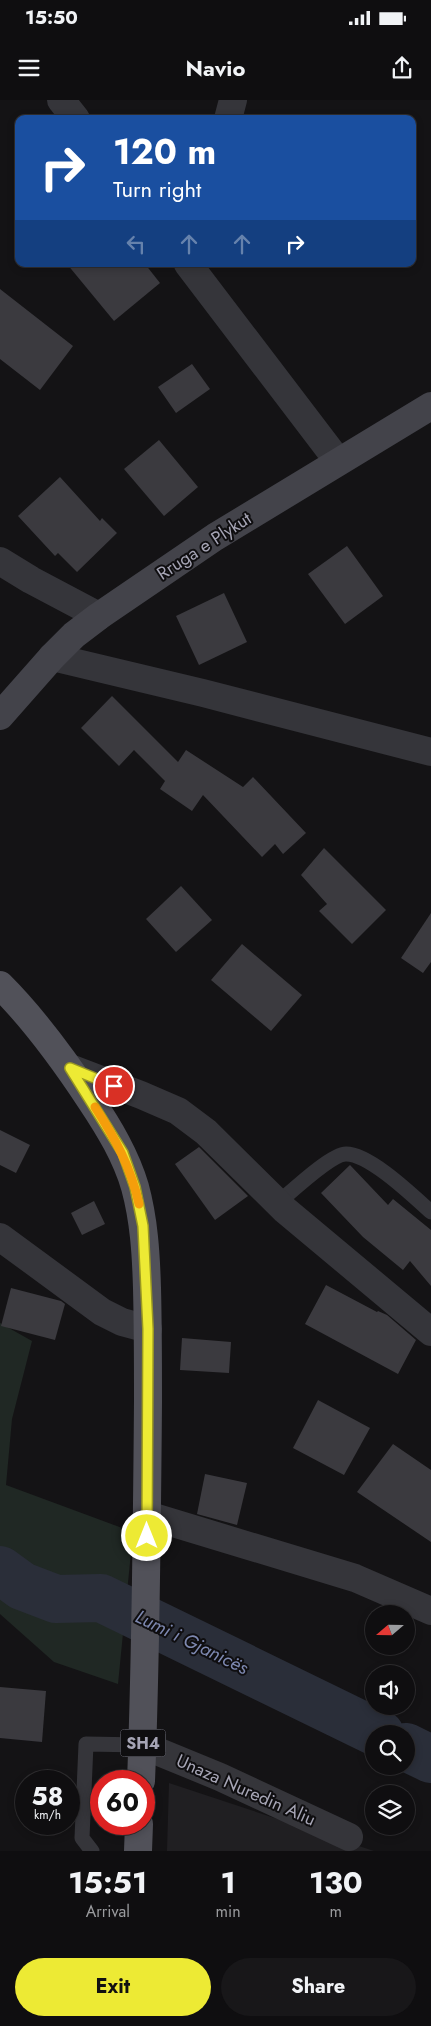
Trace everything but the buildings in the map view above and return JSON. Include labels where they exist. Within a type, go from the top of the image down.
[{"type":"main road","name":"SH4","points":[[0,985],[42,1032],[70,1068],[123,1153],[135,1187],[143,1226],[148,1329],[147,1525],[141,1770]]},
{"type":"main road","points":[[138,1851],[139,1835]]},
{"type":"street","points":[[229,115],[233,100]]},
{"type":"street","points":[[190,267],[338,461]]},
{"type":"street","name":"Rruga e Plykut","points":[[0,716],[52,657],[74,635],[98,616],[215,537],[431,406]]},
{"type":"street","points":[[0,561],[98,616]]},
{"type":"street","points":[[52,657],[431,752]]},
{"type":"street","points":[[70,1068],[141,1094],[178,1112],[206,1132],[278,1203],[431,1332]]},
{"type":"street","points":[[0,1238],[102,1312],[122,1322],[148,1329]]},
{"type":"street","points":[[147,1525],[355,1578],[431,1611]]},
{"type":"street","name":"Unaza Nuredin Aliu","points":[[142,1745],[220,1777],[349,1837]]},
{"type":"lane","points":[[278,1203],[330,1160],[345,1154],[358,1157],[386,1173],[431,1212]]},
{"type":"lane","points":[[92,1851],[82,1838],[86,1744],[142,1745]]},
{"type":"shaded area","points":[[0,1323],[32,1341],[12,1419],[6,1485],[133,1532],[118,1684],[54,1662],[0,1614]]},
{"type":"shaded area","points":[[169,1783],[374,1851],[167,1851]]},
{"type":"waterway","name":"Lumi i Gjanicës","points":[[0,1570],[22,1586],[56,1599],[101,1598],[365,1727]]},
{"type":"waterway","name":"Lumi i Gjanicës","points":[[415,1751],[431,1759]]},
{"type":"slow traffic","points":[[95,1107],[123,1153],[139,1204]]},
{"type":"route","points":[[114,1086],[70,1068],[123,1153],[135,1187],[143,1226],[148,1329],[147,1536]]}]
